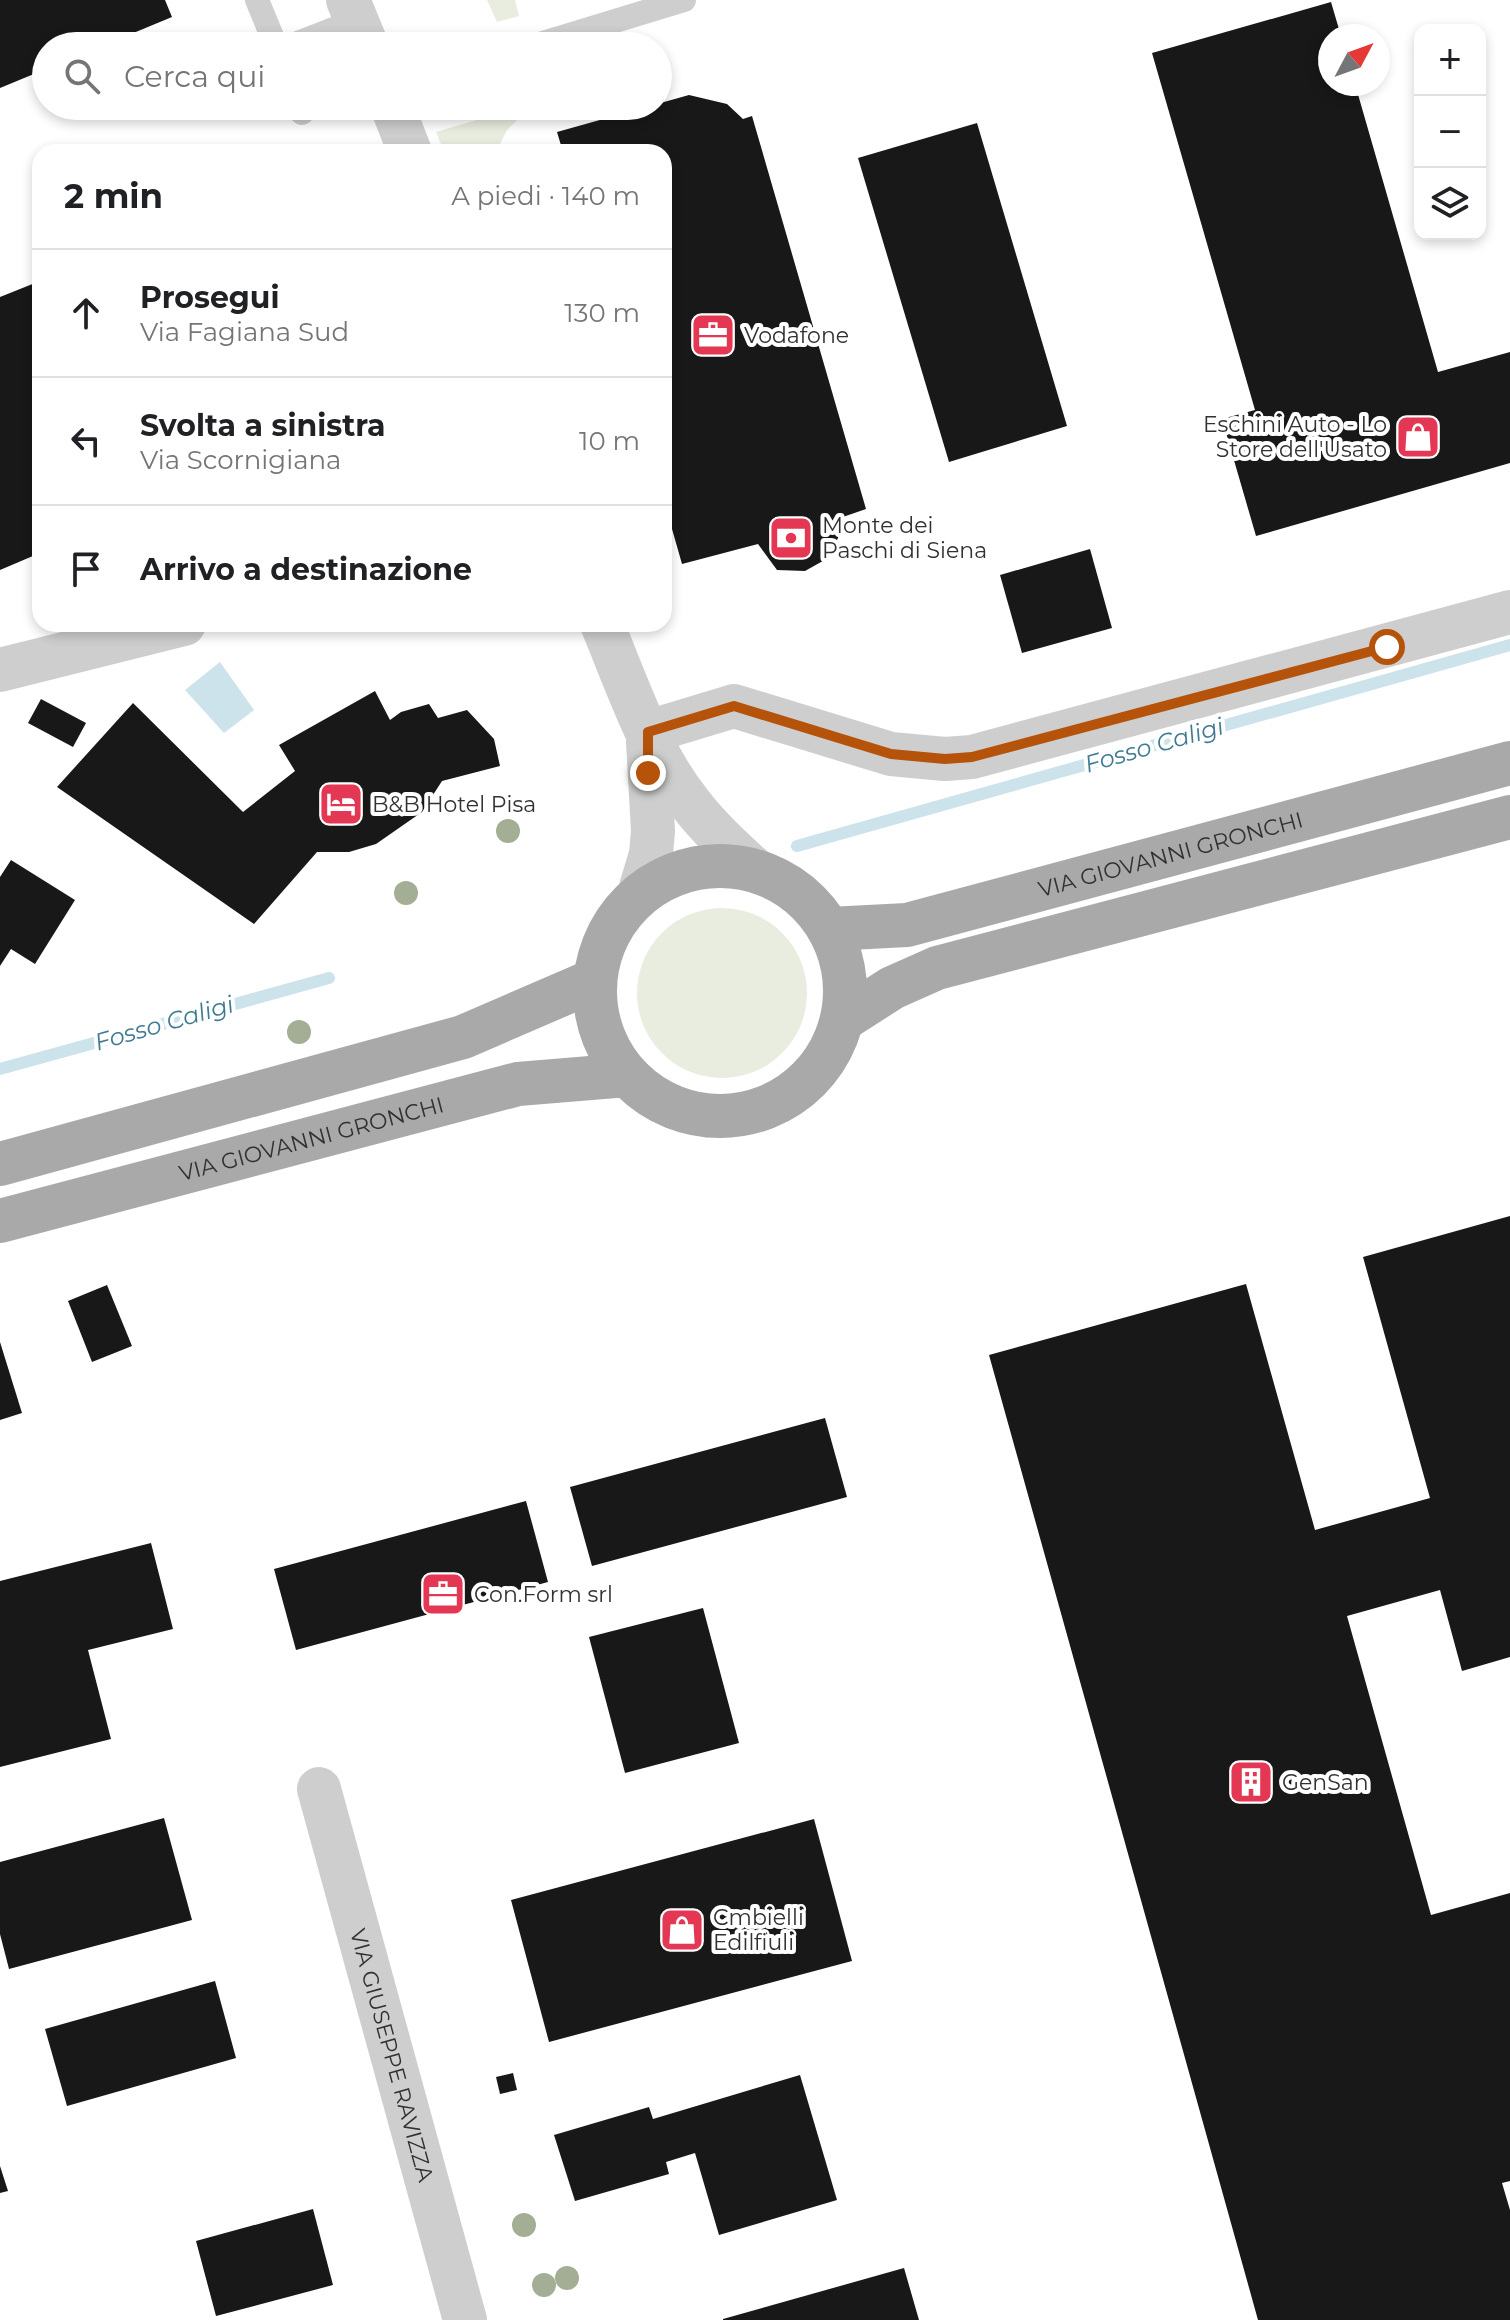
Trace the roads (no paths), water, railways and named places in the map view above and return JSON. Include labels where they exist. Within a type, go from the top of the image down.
[{"type":"main road","name":"VIA GIOVANNI GRONCHI","points":[[830,929],[907,925],[1510,763]]},
{"type":"main road","points":[[842,1020],[892,988],[937,968],[1510,817]]},
{"type":"main road","points":[[729,865],[755,870],[777,878],[798,893],[830,929],[843,971],[846,993],[842,1020],[827,1057],[806,1083],[775,1104],[743,1115],[704,1115],[668,1106],[627,1075],[603,1036],[595,1001],[595,980],[609,932],[639,894],[679,872],[729,865]]},
{"type":"main road","points":[[0,1164],[463,1037],[595,980]]},
{"type":"main road","name":"VIA GIOVANNI GRONCHI","points":[[0,1221],[518,1084],[627,1075]]},
{"type":"street","points":[[397,120],[407,144]]},
{"type":"street","points":[[648,732],[734,706],[891,754],[945,759],[972,757],[1510,612]]},
{"type":"street","points":[[0,670],[152,632]]},
{"type":"street","points":[[605,632],[648,732],[688,801],[720,839],[755,870]]},
{"type":"street","points":[[639,894],[651,854],[653,831],[648,732]]},
{"type":"street","name":"VIA GIUSEPPE RAVIZZA","points":[[319,1789],[465,2320]]},
{"type":"lane","points":[[257,0],[270,32]]},
{"type":"lane","points":[[579,32],[684,0]]},
{"type":"lane","points":[[329,32],[357,22]]},
{"type":"water","points":[[220,662],[254,710],[224,733],[185,690]]},
{"type":"waterway","name":"Fosso Caligi","points":[[797,846],[1510,645]]},
{"type":"waterway","name":"Fosso Caligi","points":[[0,1069],[329,978]]},
{"type":"place","name":"Vodafone","points":[[713,335]]},
{"type":"place","name":"Eschini Auto - Lo Store dell'Usato","points":[[1418,437]]},
{"type":"place","name":"Monte dei Paschi di Siena","points":[[791,538]]},
{"type":"place","name":"B&B Hotel Pisa","points":[[341,804]]},
{"type":"place","name":"Con.Form srl","points":[[443,1594]]},
{"type":"place","name":"GenSan","points":[[1251,1782]]},
{"type":"place","name":"Cmbielli Edilfiuli","points":[[682,1930]]}]
